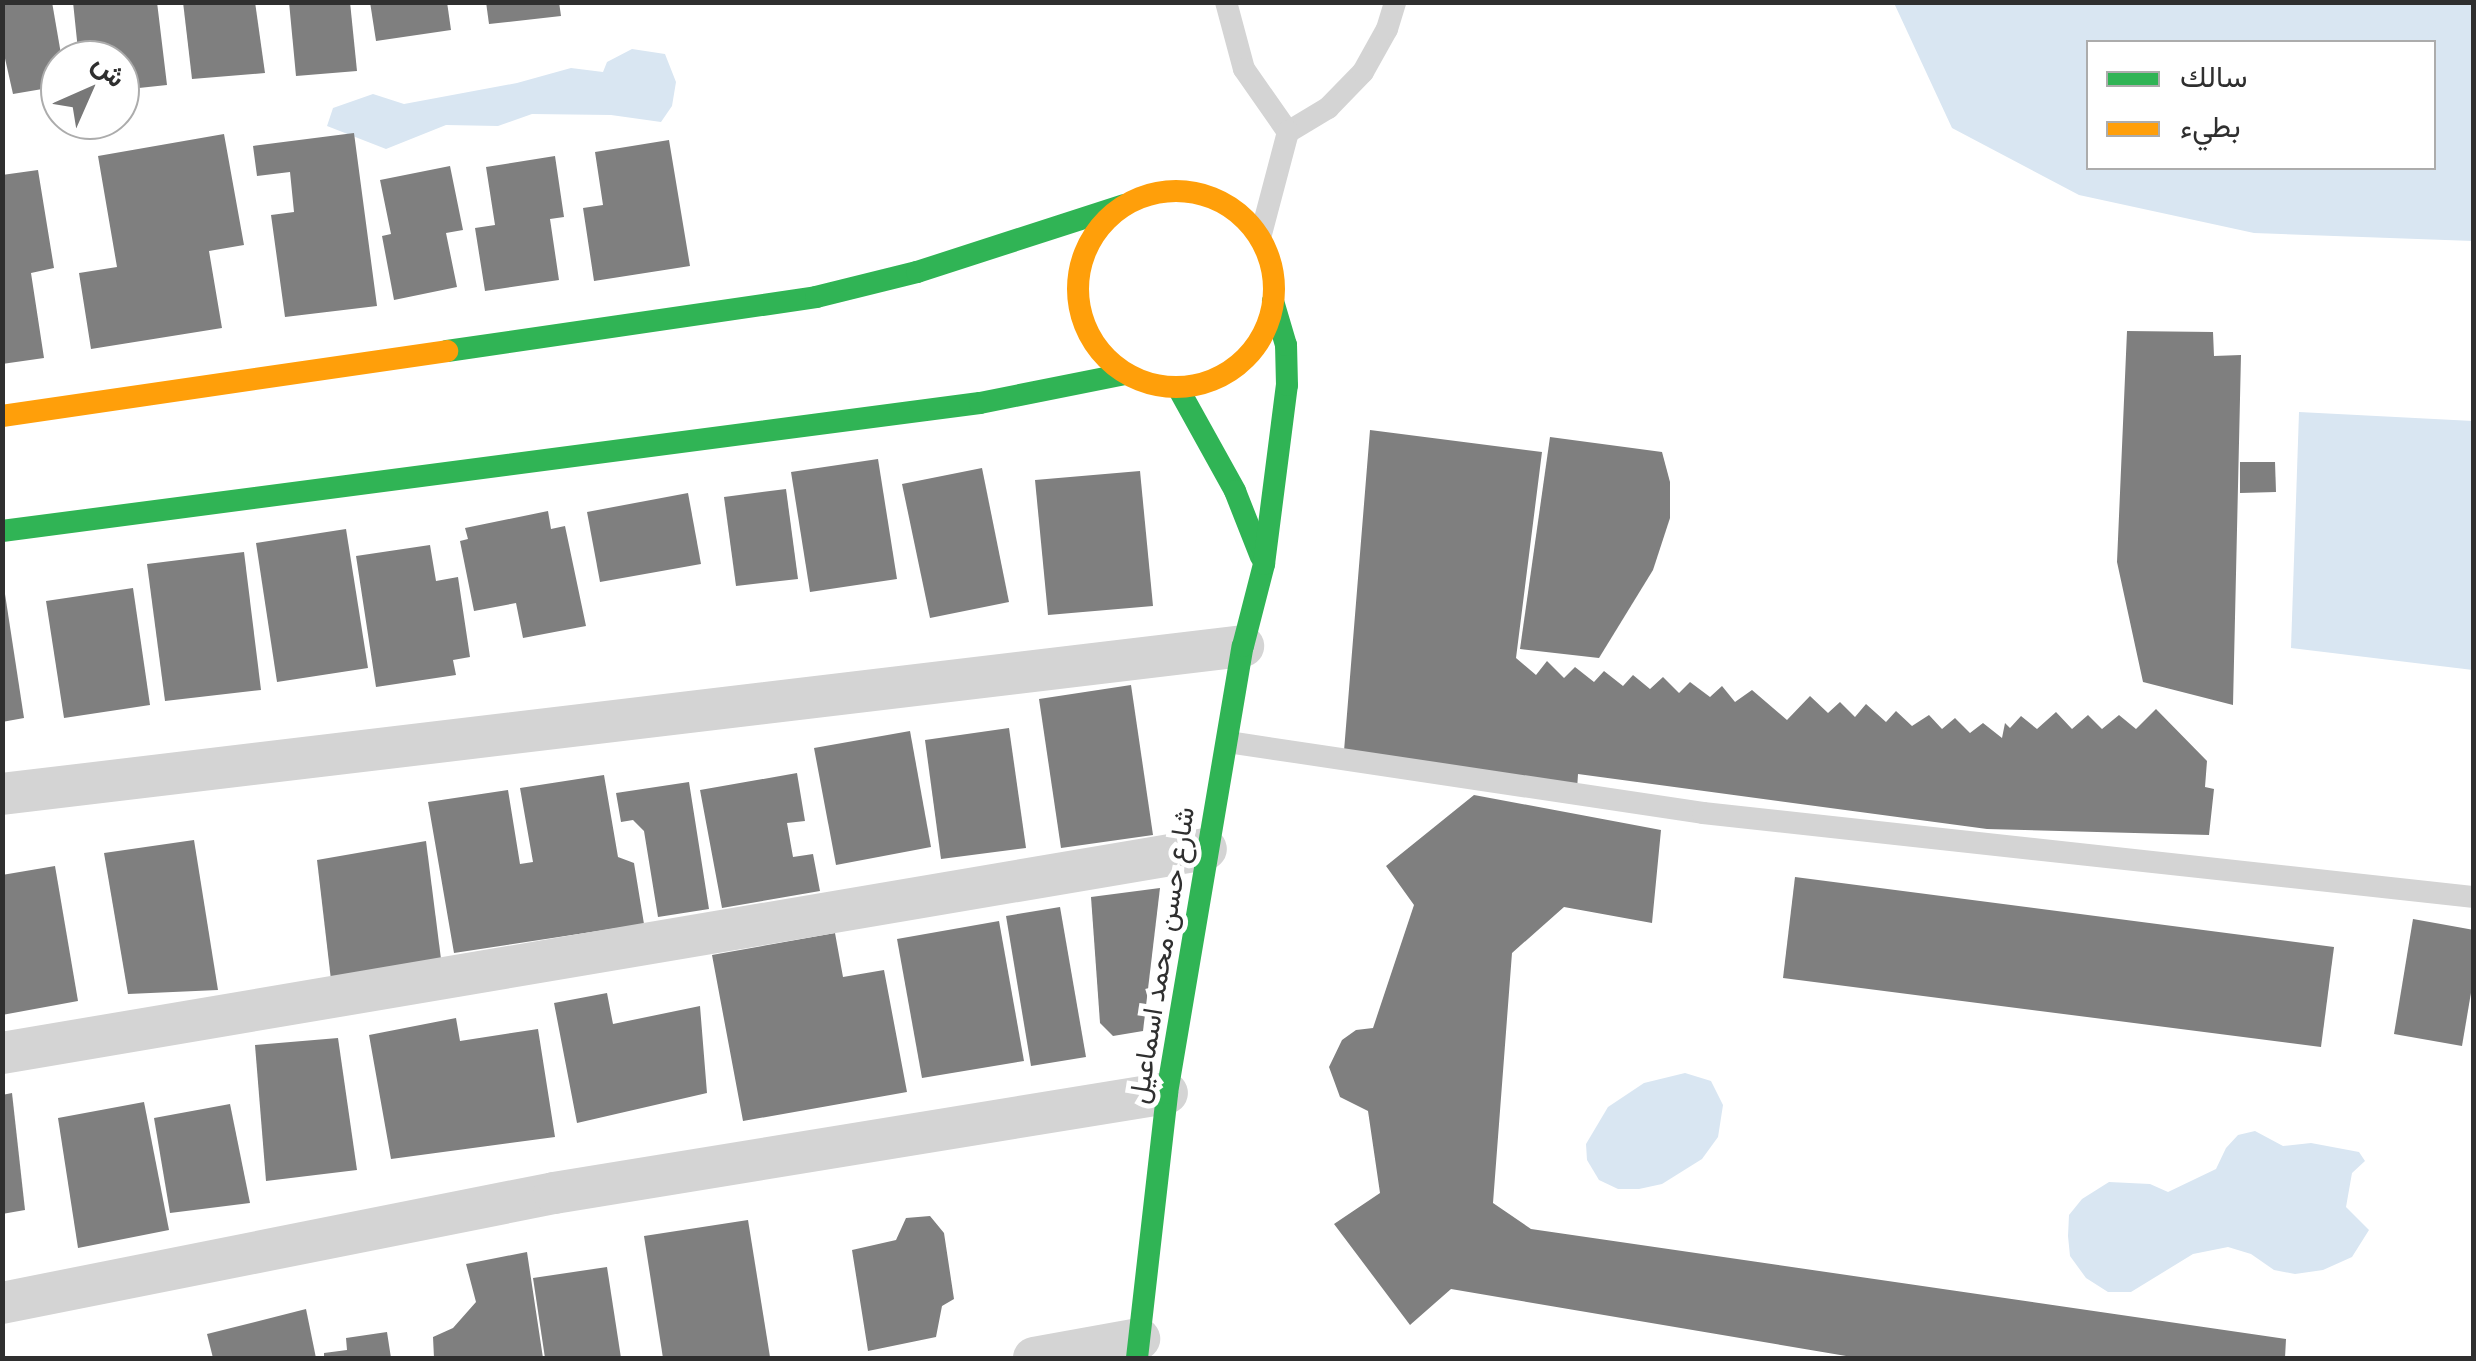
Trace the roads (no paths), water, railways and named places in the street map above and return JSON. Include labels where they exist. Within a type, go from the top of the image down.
[{"type":"street","points":[[2,416],[816,297],[917,272],[1152,193],[1183,191],[1213,198],[1240,214],[1260,238],[1274,280],[1274,301],[1266,328],[1252,352],[1218,377],[1178,388],[1125,374],[1103,355],[1087,331],[1078,304],[1078,275],[1086,248],[1102,224],[1124,205]]},
{"type":"street","name":"شارع حسن محمد اسماعيل","points":[[1138,1349],[1167,1093],[1206,849],[1243,646],[1264,564],[1286,385],[1286,345],[1274,301]]},
{"type":"street","points":[[2,531],[1014,398],[1125,374]]},
{"type":"street","points":[[1178,388],[1235,491],[1264,564]]},
{"type":"street","points":[[2,794],[1243,646]]},
{"type":"street","points":[[2,1054],[1206,849]]},
{"type":"street","points":[[2,1304],[554,1193],[1167,1093]]},
{"type":"street","points":[[1034,1358],[1138,1349]]},
{"type":"lane","points":[[1226,2],[1244,68],[1288,132]]},
{"type":"lane","points":[[1260,238],[1288,132],[1328,108],[1362,72],[1387,29],[1395,2]]},
{"type":"lane","points":[[1228,742],[1703,813],[2474,897]]}]
